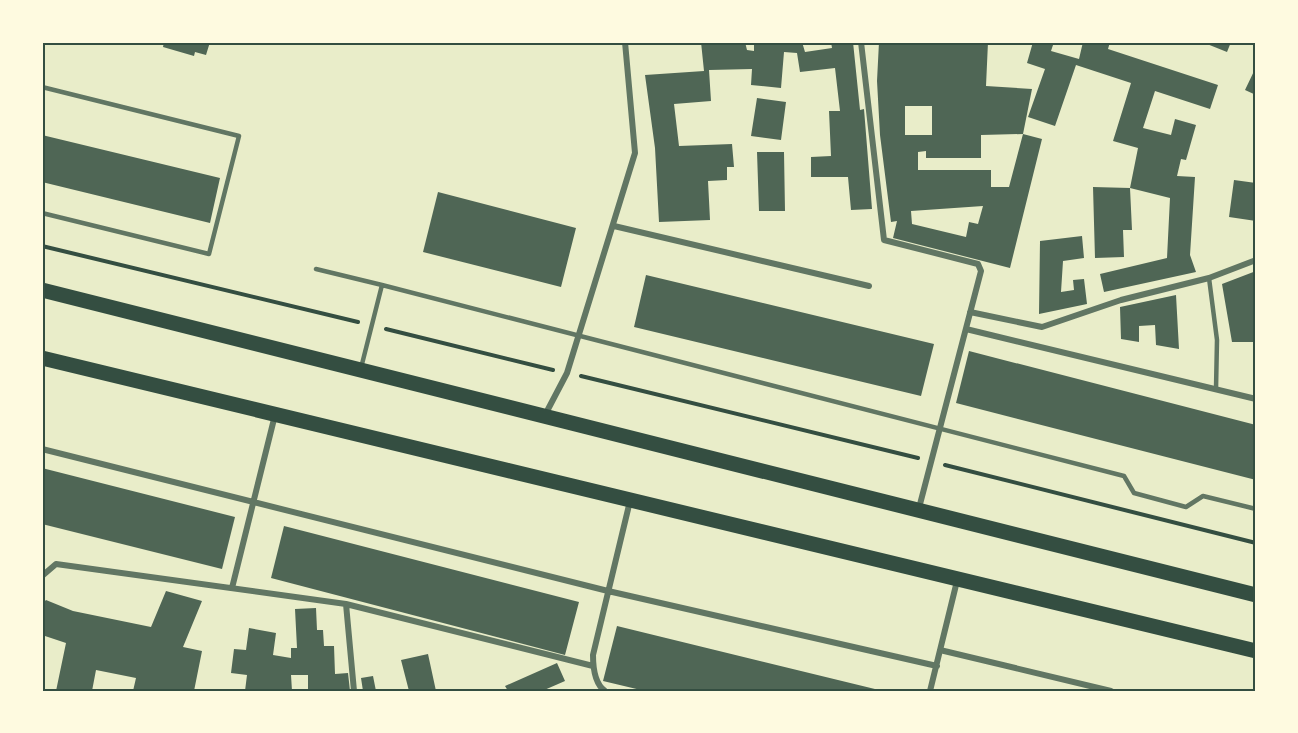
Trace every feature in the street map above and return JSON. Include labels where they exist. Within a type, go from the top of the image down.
[{"type":"main road","points":[[42,291],[1256,595]]},
{"type":"main road","points":[[42,358],[1256,651]]},
{"type":"street","points":[[544,417],[567,373],[635,153],[625,42]]},
{"type":"street","points":[[861,42],[884,240],[978,264],[981,271],[919,511]]},
{"type":"street","points":[[614,226],[869,286]]},
{"type":"street","points":[[970,312],[1042,327],[1121,300],[1209,278],[1256,260]]},
{"type":"street","points":[[966,329],[1256,399]]},
{"type":"street","points":[[232,588],[275,414]]},
{"type":"street","points":[[42,449],[608,591],[937,666]]},
{"type":"street","points":[[605,691],[599,687],[593,666],[630,500]]},
{"type":"street","points":[[42,576],[57,564],[346,604],[593,666]]},
{"type":"street","points":[[930,691],[957,579]]},
{"type":"street","points":[[346,604],[354,691]]},
{"type":"street","points":[[940,650],[1111,691]]},
{"type":"lane","points":[[42,87],[239,136],[209,254],[42,213]]},
{"type":"lane","points":[[316,269],[940,427],[1124,476],[1134,493],[1186,507],[1203,496],[1256,509]]},
{"type":"lane","points":[[1209,278],[1217,340],[1216,389]]},
{"type":"lane","points":[[361,371],[382,285]]},
{"type":"path","points":[[42,246],[1256,543]]},
{"type":"building","points":[[164,42],[210,42],[206,55],[195,52],[194,56],[163,47]]},
{"type":"building","points":[[701,42],[745,42],[747,50],[754,51],[754,42],[802,42],[805,52],[832,48],[831,42],[853,42],[860,110],[864,109],[872,209],[851,210],[848,177],[811,177],[811,157],[831,156],[829,111],[840,111],[835,68],[800,72],[797,53],[784,52],[781,88],[751,85],[752,69],[709,70],[711,101],[674,104],[679,146],[732,144],[734,167],[727,167],[727,180],[708,181],[710,220],[659,222],[655,148],[645,75],[704,71]]},
{"type":"building","points":[[879,42],[988,42],[986,86],[1032,89],[1023,134],[1042,139],[1010,268],[893,238],[897,221],[891,222],[880,135],[877,81]],"holes":[[[905,106],[932,106],[932,135],[905,135]],[[1023,134],[1009,187],[991,187],[991,170],[918,170],[918,152],[926,151],[926,158],[981,158],[981,135]],[[983,206],[978,224],[969,222],[966,237],[912,224],[911,211]]]},
{"type":"building","points":[[1033,42],[1054,42],[1051,51],[1079,59],[1083,42],[1110,42],[1108,49],[1218,85],[1210,109],[1155,91],[1143,128],[1171,135],[1175,119],[1196,125],[1186,160],[1181,159],[1177,176],[1195,177],[1190,255],[1196,272],[1104,292],[1100,274],[1167,258],[1170,198],[1130,188],[1138,148],[1113,141],[1131,83],[1076,65],[1055,126],[1028,117],[1045,69],[1027,63]]},
{"type":"building","points":[[1202,42],[1231,42],[1227,52]]},
{"type":"building","points":[[1256,67],[1256,95],[1245,90]]},
{"type":"building","points":[[757,98],[786,102],[781,140],[751,136]]},
{"type":"building","points":[[42,135],[220,178],[210,223],[42,182]]},
{"type":"building","points":[[757,152],[784,152],[785,211],[759,211]]},
{"type":"building","points":[[1234,180],[1256,183],[1256,221],[1229,217]]},
{"type":"building","points":[[1093,187],[1130,188],[1132,230],[1123,230],[1124,257],[1095,258]]},
{"type":"building","points":[[438,192],[576,228],[561,287],[423,252]]},
{"type":"building","points":[[1082,236],[1084,258],[1063,261],[1061,292],[1074,290],[1073,280],[1084,279],[1087,304],[1039,314],[1040,241]]},
{"type":"building","points":[[1256,271],[1256,342],[1232,342],[1222,284]]},
{"type":"building","points":[[646,275],[934,344],[921,396],[634,327]]},
{"type":"building","points":[[1176,295],[1179,349],[1156,345],[1155,325],[1139,326],[1139,342],[1121,339],[1120,307]]},
{"type":"building","points":[[969,351],[1256,425],[1256,480],[956,403]]},
{"type":"building","points":[[42,468],[235,517],[222,569],[42,524]]},
{"type":"building","points":[[284,526],[579,602],[565,655],[271,578]]},
{"type":"building","points":[[166,591],[202,601],[183,647],[202,651],[194,691],[133,691],[136,678],[96,670],[92,691],[56,691],[66,643],[42,635],[42,604],[46,600],[73,611],[151,627]]},
{"type":"building","points":[[316,608],[317,630],[323,630],[324,646],[334,646],[335,674],[348,673],[350,691],[308,691],[308,675],[291,675],[292,691],[245,691],[247,675],[231,673],[234,649],[246,650],[249,628],[276,633],[273,655],[291,658],[291,648],[297,648],[295,609]]},
{"type":"building","points":[[617,626],[879,691],[645,691],[603,681]]},
{"type":"building","points":[[428,654],[436,691],[409,691],[401,660]]},
{"type":"building","points":[[557,663],[565,681],[542,691],[508,691],[505,686]]},
{"type":"building","points":[[373,676],[376,691],[363,691],[361,678]]}]
